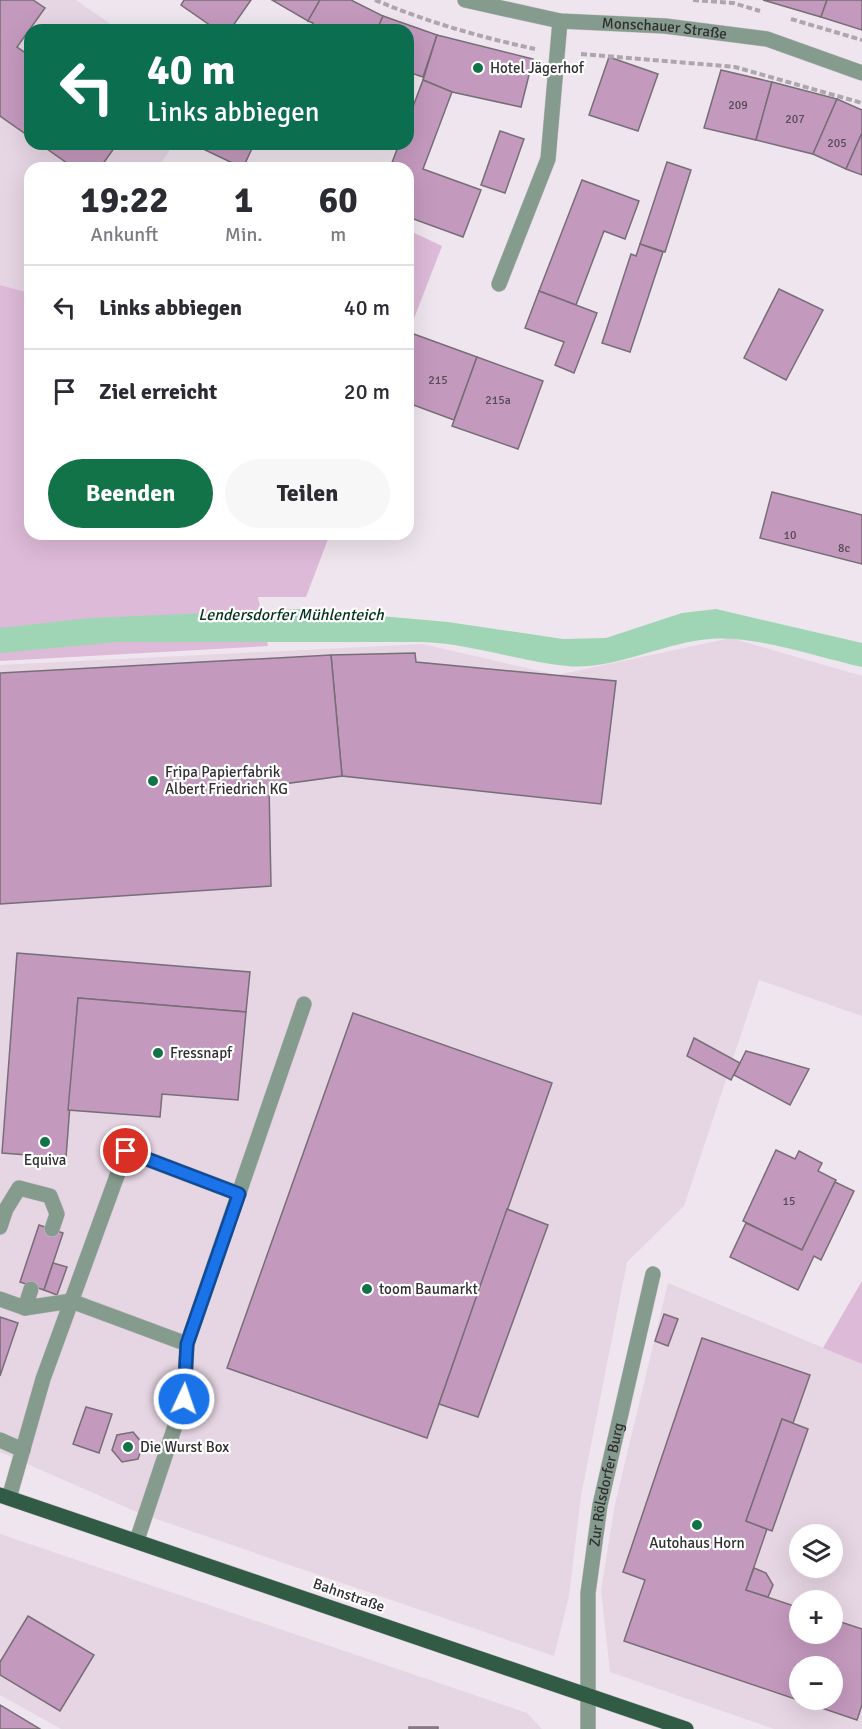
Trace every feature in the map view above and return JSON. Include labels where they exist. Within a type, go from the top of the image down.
[{"type":"main road","name":"Bahnstraße","points":[[5,1497],[137,1540],[686,1729]]},
{"type":"street","name":"Monschauer Straße","points":[[465,0],[560,21],[675,27],[767,39],[862,73]]},
{"type":"street","points":[[499,284],[548,159],[560,21]]},
{"type":"street","points":[[137,1540],[184,1399],[187,1344],[304,1004]]},
{"type":"street","points":[[5,1497],[23,1450],[71,1301],[126,1151],[239,1194]]},
{"type":"street","points":[[0,1227],[6,1209],[19,1188],[50,1196],[57,1214],[52,1228]]},
{"type":"street","name":"Zur Rölsdorfer Burg","points":[[588,1729],[588,1593],[600,1505],[653,1274]]},
{"type":"street","points":[[25,1308],[32,1289]]},
{"type":"street","points":[[0,1299],[25,1308],[71,1301],[187,1344]]},
{"type":"street","points":[[0,1440],[23,1450]]},
{"type":"path","points":[[375,0],[415,17],[468,33],[557,52],[735,67],[862,103]]},
{"type":"shaded area","points":[[0,0],[76,0],[110,24],[24,24],[24,150],[170,150],[161,162],[24,162],[24,291],[0,285]]},
{"type":"shaded area","points":[[414,233],[442,246],[414,318]]},
{"type":"shaded area","points":[[0,285],[24,291],[24,540],[328,540],[306,597],[258,597],[268,646],[0,661]]},
{"type":"shaded area","points":[[731,638],[862,676],[862,1016],[759,980],[684,1206],[627,1262],[581,1496],[569,1596],[554,1656],[139,1513],[0,1452],[0,665],[423,644],[557,675]]},
{"type":"shaded area","points":[[862,1281],[862,1364],[823,1348]]},
{"type":"shaded area","points":[[668,1283],[862,1364],[862,1729],[774,1729],[610,1672],[601,1590],[615,1504]]},
{"type":"shaded area","points":[[0,1534],[527,1713],[542,1729],[61,1729],[0,1695]]},
{"type":"water","name":"Lendersdorfer Mühlenteich","points":[[301,609],[448,622],[563,639],[606,638],[682,613],[716,609],[862,643],[862,667],[766,643],[728,639],[693,641],[620,660],[584,666],[549,664],[459,646],[423,642],[118,642],[0,653],[0,628],[89,618]]},
{"type":"building","points":[[0,0],[33,0],[45,8],[34,24],[24,24],[24,37],[17,47],[24,52],[24,133],[0,116]]},
{"type":"building","points":[[184,0],[251,0],[234,24],[208,24],[181,5]]},
{"type":"building","points":[[272,0],[320,0],[308,21]]},
{"type":"building","points":[[320,0],[351,0],[383,16],[380,24],[313,24],[308,21]]},
{"type":"building","points":[[763,0],[827,0],[821,17]]},
{"type":"building","points":[[827,0],[862,0],[862,30],[821,17]]},
{"type":"building","points":[[383,16],[406,24],[380,24]]},
{"type":"building","points":[[414,27],[437,35],[423,77],[414,74]]},
{"type":"building","name":"Hotel Jägerhof","points":[[437,35],[533,59],[521,107],[452,92],[423,80]]},
{"type":"building","points":[[609,57],[658,74],[638,131],[589,115]]},
{"type":"building","points":[[721,70],[772,82],[756,140],[704,128]]},
{"type":"building","points":[[423,80],[452,92],[423,169],[481,190],[463,237],[414,219],[414,162],[392,162],[397,150],[414,150],[414,104]]},
{"type":"building","points":[[772,82],[837,99],[813,154],[756,140]]},
{"type":"building","points":[[837,99],[862,110],[862,133],[846,169],[813,154]]},
{"type":"building","points":[[500,131],[524,139],[505,193],[481,185]]},
{"type":"building","points":[[862,133],[862,175],[846,169]]},
{"type":"building","points":[[48,150],[113,150],[104,162],[66,162]]},
{"type":"building","points":[[205,150],[251,150],[246,162],[230,162]]},
{"type":"building","points":[[667,162],[691,170],[665,252],[640,244]]},
{"type":"building","points":[[582,180],[639,201],[625,239],[604,231],[576,305],[539,291]]},
{"type":"building","points":[[640,244],[663,252],[630,352],[602,343],[631,254],[636,256]]},
{"type":"building","points":[[779,289],[823,310],[786,380],[744,358]]},
{"type":"building","points":[[539,291],[597,313],[574,373],[555,365],[564,342],[525,328]]},
{"type":"building","points":[[414,334],[477,357],[454,420],[414,405]]},
{"type":"building","points":[[477,357],[543,381],[518,449],[452,426]]},
{"type":"building","points":[[772,492],[862,515],[862,564],[760,538]]},
{"type":"building","points":[[415,653],[416,662],[616,681],[601,804],[342,776],[331,655]]},
{"type":"building","name":"Fripa Papierfabrik Albert Friedrich KG","points":[[331,655],[342,776],[269,786],[271,886],[0,904],[0,673]]},
{"type":"building","points":[[17,953],[250,972],[246,1012],[78,998],[66,1158],[2,1153]]},
{"type":"building","name":"Fressnapf","points":[[78,998],[246,1012],[238,1100],[162,1094],[160,1117],[68,1110]]},
{"type":"building","name":"toom Baumarkt","points":[[353,1013],[552,1083],[427,1438],[227,1368]]},
{"type":"building","points":[[694,1038],[740,1063],[731,1080],[687,1056]]},
{"type":"building","points":[[746,1051],[809,1069],[790,1105],[734,1075]]},
{"type":"building","points":[[776,1150],[795,1159],[799,1151],[822,1163],[818,1171],[836,1180],[802,1250],[743,1221]]},
{"type":"building","points":[[835,1182],[854,1191],[821,1260],[814,1256],[798,1290],[730,1257],[746,1223],[802,1250]]},
{"type":"building","points":[[507,1209],[548,1225],[478,1417],[439,1404]]},
{"type":"building","points":[[39,1225],[63,1233],[44,1290],[20,1282]]},
{"type":"building","points":[[53,1263],[67,1267],[57,1295],[44,1290]]},
{"type":"building","points":[[664,1314],[678,1319],[668,1346],[655,1341]]},
{"type":"building","points":[[0,1317],[18,1323],[0,1376]]},
{"type":"building","name":"Autohaus Horn","points":[[702,1338],[810,1375],[793,1423],[782,1419],[746,1521],[767,1529],[746,1590],[789,1604],[789,1644],[843,1644],[843,1623],[862,1629],[862,1705],[857,1720],[828,1710],[843,1710],[843,1656],[789,1656],[789,1697],[624,1641],[645,1580],[623,1572]]},
{"type":"building","points":[[86,1407],[112,1414],[99,1453],[73,1444]]},
{"type":"building","points":[[782,1419],[808,1429],[772,1531],[746,1521]]},
{"type":"building","name":"Die Wurst Box","points":[[133,1432],[143,1444],[138,1459],[122,1462],[112,1450],[117,1435]]},
{"type":"building","points":[[754,1568],[766,1573],[773,1585],[768,1597],[746,1590]]},
{"type":"building","points":[[28,1616],[94,1655],[60,1711],[0,1675],[0,1662]]},
{"type":"building","points":[[0,1705],[40,1729],[0,1729]]},
{"type":"building","points":[[409,1727],[438,1727],[438,1729],[409,1729]]},
{"type":"place","name":"Hotel Jägerhof","points":[[478,68]]},
{"type":"place","name":"Fripa Papierfabrik Albert Friedrich KG","points":[[153,781]]},
{"type":"place","name":"Fressnapf","points":[[158,1053]]},
{"type":"place","name":"Equiva","points":[[45,1142]]},
{"type":"place","name":"toom Baumarkt","points":[[367,1289]]},
{"type":"place","name":"Die Wurst Box","points":[[128,1447]]},
{"type":"place","name":"Autohaus Horn","points":[[697,1525]]},
{"type":"route","points":[[126,1151],[239,1194],[187,1344],[184,1399]]}]
